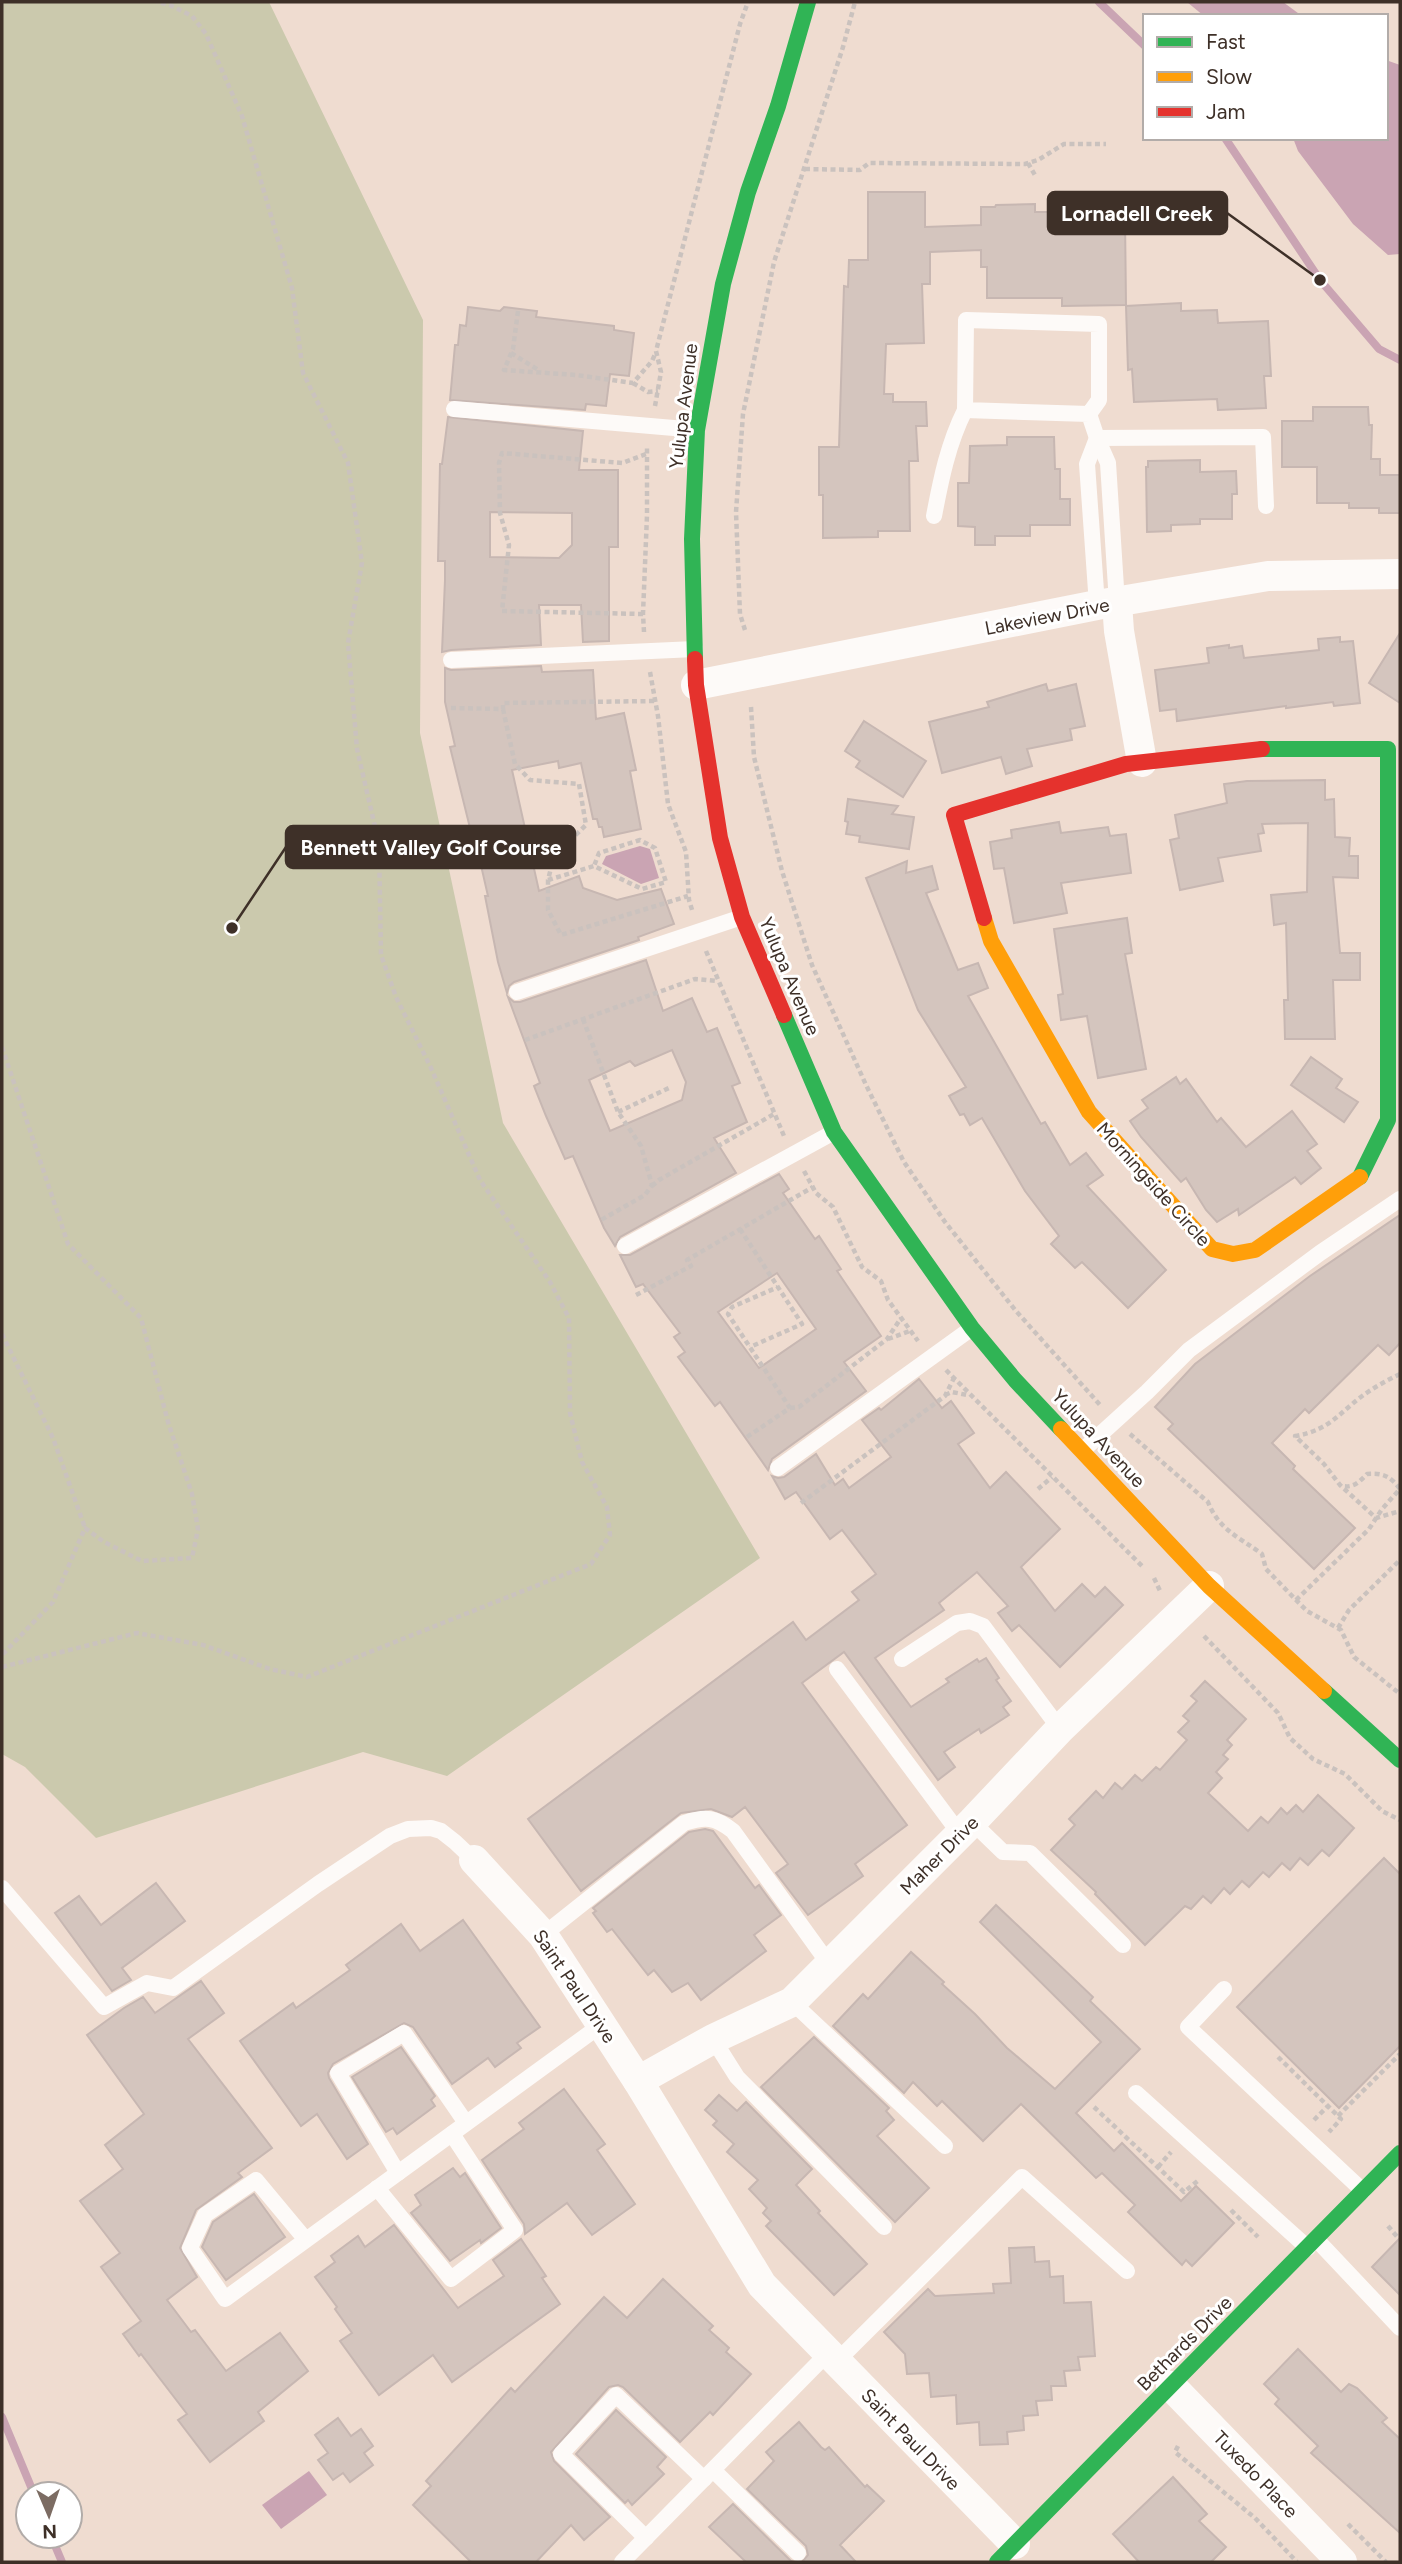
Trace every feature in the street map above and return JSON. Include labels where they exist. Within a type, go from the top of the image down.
[{"type":"street","name":"Yulupa Avenue","points":[[807,2],[778,106],[748,192],[723,284],[697,430],[692,539],[696,685],[720,838],[742,917],[834,1132],[972,1328],[1015,1380],[1209,1586],[1399,1756]]},
{"type":"street","name":"Lakeview Drive","points":[[696,685],[1107,604],[1268,576],[1400,574]]},
{"type":"street","points":[[1107,604],[1134,763]]},
{"type":"street","name":"Morningside Circle","points":[[1262,749],[1388,749],[1388,1120],[1360,1177],[1255,1250],[1233,1254],[1212,1249],[1089,1112],[991,941],[954,815],[1134,763],[1262,749]]},
{"type":"street","name":"Maher Drive","points":[[638,2081],[713,2039],[792,2002],[966,1828],[1060,1729],[1209,1586]]},
{"type":"street","name":"Saint Paul Drive","points":[[474,1860],[543,1935],[638,2081],[762,2285],[832,2357],[1006,2553]]},
{"type":"street","name":"Bethards Drive","points":[[1006,2553],[1400,2153]]},
{"type":"street","name":"Tuxedo Place","points":[[1171,2386],[1342,2562]]},
{"type":"lane","points":[[934,516],[946,456],[965,410],[966,320],[1099,324],[1099,400],[1089,414]]},
{"type":"lane","points":[[454,409],[697,430]]},
{"type":"lane","points":[[965,410],[1089,414]]},
{"type":"lane","points":[[1089,414],[1097,438],[1087,464],[1107,604]]},
{"type":"lane","points":[[1097,438],[1263,437],[1266,506]]},
{"type":"lane","points":[[451,660],[695,649]]},
{"type":"lane","points":[[517,992],[742,917]]},
{"type":"lane","points":[[625,1246],[834,1132]]},
{"type":"lane","points":[[1082,1451],[1189,1350],[1320,1253],[1400,1199]]},
{"type":"lane","points":[[778,1468],[972,1328]]},
{"type":"lane","points":[[902,1660],[957,1623],[970,1621],[983,1626],[1060,1729]]},
{"type":"lane","points":[[837,1669],[966,1828],[1003,1852],[1030,1853],[1122,1945]]},
{"type":"lane","points":[[543,1935],[684,1823],[719,1820],[733,1831],[829,1964]]},
{"type":"lane","name":"Saint Paul Drive","points":[[2,1888],[104,2007],[148,1983],[173,1988],[390,1836],[408,1829],[431,1828],[441,1831],[474,1860]]},
{"type":"lane","points":[[1224,1989],[1188,2027],[1363,2191]]},
{"type":"lane","points":[[792,2002],[945,2146]]},
{"type":"lane","points":[[306,2240],[256,2180],[205,2215],[190,2248],[225,2299],[452,2134],[601,2025]]},
{"type":"lane","points":[[398,2173],[338,2073],[404,2034],[466,2123]]},
{"type":"lane","points":[[713,2039],[737,2077],[884,2227]]},
{"type":"lane","points":[[1136,2093],[1312,2243],[1400,2328]]},
{"type":"lane","points":[[377,2188],[452,2279],[515,2230],[452,2134]]},
{"type":"lane","points":[[629,2560],[646,2538],[708,2474],[1022,2177],[1127,2271]]},
{"type":"lane","points":[[646,2538],[561,2454],[616,2395],[798,2553]]},
{"type":"path","points":[[2,1667],[137,1633],[203,1645],[270,1669],[307,1677],[592,1564],[610,1535],[607,1507],[582,1462],[570,1413],[569,1318],[550,1282],[480,1180],[431,1068],[396,998],[381,955],[379,844],[357,749],[348,643],[362,562],[348,463],[303,373],[292,288],[242,116],[206,34],[192,16],[157,2]]},
{"type":"path","points":[[633,383],[652,361],[656,351],[698,181],[748,2]]},
{"type":"path","points":[[745,631],[740,614],[736,512],[743,414],[774,262],[855,2]]},
{"type":"path","points":[[804,169],[860,170],[869,163],[1028,163],[1064,144],[1106,144]]},
{"type":"path","points":[[1028,163],[1035,177]]},
{"type":"path","points":[[518,311],[511,353],[505,370],[633,383],[648,393],[658,391]]},
{"type":"path","points":[[656,351],[660,372],[646,454],[647,515],[643,614],[646,652],[668,804],[686,852],[688,896],[717,981],[794,1154],[816,1193],[833,1207],[862,1267],[881,1281],[888,1300],[932,1356],[1156,1580],[1161,1593]]},
{"type":"path","points":[[511,353],[543,373]]},
{"type":"path","points":[[643,614],[502,611],[509,545],[500,513],[499,463],[502,453],[622,463],[646,454]]},
{"type":"path","points":[[655,701],[503,703],[503,709],[515,764],[530,780],[579,784],[586,825],[554,856],[548,880],[548,910],[561,935],[688,896]]},
{"type":"path","points":[[751,707],[754,757],[782,872],[812,965],[904,1162],[945,1222],[1016,1311],[1088,1394],[1208,1502],[1213,1515],[1231,1535],[1262,1554],[1266,1569],[1307,1611],[1342,1630],[1353,1657],[1399,1691]]},
{"type":"path","points":[[451,708],[503,709]]},
{"type":"path","points":[[548,880],[594,866],[642,890],[666,882],[655,848],[640,840],[600,853],[594,866]]},
{"type":"path","points":[[525,1040],[695,979],[717,981]]},
{"type":"path","points":[[583,1020],[618,1112],[641,1146],[651,1186]]},
{"type":"path","points":[[2,1047],[68,1244],[141,1318],[168,1422],[192,1494],[198,1529],[192,1558],[142,1561],[104,1542],[85,1528],[53,1438],[2,1334]]},
{"type":"path","points":[[618,1112],[671,1087]]},
{"type":"path","points":[[601,1220],[645,1195],[659,1180],[774,1114]]},
{"type":"path","points":[[636,1295],[691,1266],[687,1260],[813,1187]]},
{"type":"path","points":[[740,1229],[802,1324],[750,1347]]},
{"type":"path","points":[[778,1287],[732,1307],[728,1314],[790,1408]]},
{"type":"path","points":[[747,1437],[790,1408],[799,1407],[887,1339],[901,1318]]},
{"type":"path","points":[[887,1339],[911,1331]]},
{"type":"path","points":[[1376,1518],[1340,1485],[1324,1464],[1295,1436],[1315,1433],[1369,1391],[1400,1374]]},
{"type":"path","points":[[944,1395],[954,1378]]},
{"type":"path","points":[[801,1503],[944,1395],[952,1392],[970,1395]]},
{"type":"path","points":[[1296,1600],[1369,1529],[1400,1489],[1391,1477],[1380,1473],[1367,1474],[1359,1483],[1350,1487],[1340,1485]]},
{"type":"path","points":[[1038,1489],[1052,1477]]},
{"type":"path","points":[[1376,1518],[1400,1511]]},
{"type":"path","points":[[2,1655],[53,1602],[85,1528]]},
{"type":"path","points":[[1338,1628],[1349,1610],[1400,1560]]},
{"type":"path","points":[[1204,1636],[1278,1713],[1290,1738],[1313,1759],[1345,1774],[1382,1811],[1400,1820]]},
{"type":"path","points":[[1338,2116],[1400,2053]]},
{"type":"path","points":[[1278,2057],[1341,2119],[1325,2136]]},
{"type":"path","points":[[1094,2107],[1184,2192],[1200,2179]]},
{"type":"path","points":[[1158,2167],[1165,2160]]},
{"type":"path","points":[[1229,2208],[1258,2237]]},
{"type":"path","points":[[1388,2226],[1399,2239]]},
{"type":"path","points":[[1178,2446],[1175,2452],[1255,2518],[1297,2562]]},
{"type":"shaded area","points":[[2,2],[269,2],[423,320],[420,733],[503,1123],[760,1558],[447,1776],[363,1752],[96,1838],[25,1767],[2,1754]]},
{"type":"shaded area","points":[[1187,2],[1283,2],[1299,14],[1202,14]]},
{"type":"shaded area","points":[[1388,61],[1400,65],[1400,254],[1388,255],[1353,224],[1298,151],[1294,140],[1388,140]]},
{"type":"shaded area","points":[[640,846],[650,849],[659,878],[641,884],[602,864],[606,856]]},
{"type":"shaded area","points":[[309,2471],[327,2495],[281,2529],[262,2505]]},
{"type":"building","points":[[868,192],[925,192],[925,227],[981,225],[981,207],[996,205],[1035,204],[1035,212],[1080,212],[1080,218],[1125,218],[1126,305],[1062,306],[1062,298],[987,298],[987,267],[981,267],[981,250],[930,252],[930,284],[922,284],[924,343],[886,344],[884,394],[893,394],[893,402],[926,402],[927,426],[916,426],[918,461],[909,461],[910,531],[878,531],[878,537],[823,538],[823,495],[819,495],[819,447],[839,447],[844,286],[848,287],[849,260],[868,260]]},
{"type":"building","points":[[1181,303],[1181,311],[1217,310],[1218,323],[1268,321],[1271,376],[1264,376],[1266,408],[1218,410],[1217,399],[1134,402],[1132,369],[1128,370],[1126,306]]},
{"type":"building","points":[[468,307],[500,311],[504,307],[537,311],[536,317],[614,326],[614,330],[634,333],[629,376],[610,374],[606,406],[586,404],[585,410],[450,400],[455,345],[458,345],[460,325],[466,326]]},
{"type":"building","points":[[1313,407],[1368,407],[1369,425],[1372,425],[1371,459],[1380,459],[1380,475],[1400,475],[1400,513],[1379,513],[1379,508],[1349,508],[1349,503],[1317,503],[1317,467],[1282,467],[1282,421],[1313,421]]},
{"type":"building","points":[[448,417],[583,431],[579,470],[618,470],[618,547],[609,547],[609,641],[583,642],[581,605],[539,605],[541,645],[442,652],[445,561],[438,561],[442,464]],"holes":[[[490,512],[572,513],[572,545],[559,558],[490,557]]]},
{"type":"building","points":[[1007,437],[1054,437],[1055,469],[1060,469],[1060,499],[1070,499],[1070,525],[1030,525],[1030,536],[995,536],[995,545],[975,545],[975,527],[958,526],[958,483],[969,483],[970,446],[1007,445]]},
{"type":"building","points":[[1200,460],[1200,472],[1236,471],[1237,494],[1232,494],[1232,519],[1200,519],[1200,524],[1171,525],[1171,531],[1147,532],[1148,461]]},
{"type":"building","points":[[1400,633],[1400,703],[1369,683]]},
{"type":"building","points":[[1340,637],[1340,642],[1353,641],[1360,703],[1286,706],[1177,721],[1176,709],[1160,711],[1155,670],[1209,663],[1207,648],[1242,646],[1244,658],[1319,650],[1318,639]]},
{"type":"building","points":[[541,666],[542,672],[593,670],[596,719],[624,713],[636,770],[630,771],[641,829],[604,837],[602,827],[599,827],[597,819],[593,819],[581,763],[559,768],[558,761],[512,770],[539,891],[579,876],[583,888],[617,900],[661,889],[674,924],[638,937],[639,940],[514,982],[507,993],[498,962],[485,896],[488,896],[475,839],[473,840],[450,747],[455,746],[445,702],[445,668],[451,670]]},
{"type":"building","points":[[1046,684],[1048,691],[1076,684],[1085,726],[1070,729],[1072,740],[1027,749],[1032,766],[1006,774],[1001,757],[942,773],[929,722],[989,707],[987,702]]},
{"type":"building","points":[[864,721],[926,761],[903,797],[856,767],[860,761],[845,751]]},
{"type":"building","points":[[1325,780],[1325,800],[1334,799],[1335,837],[1350,838],[1349,856],[1358,856],[1358,878],[1333,877],[1340,953],[1360,953],[1360,980],[1333,980],[1335,1039],[1285,1039],[1284,1000],[1288,1000],[1286,923],[1274,925],[1271,895],[1307,892],[1308,823],[1262,824],[1264,833],[1258,834],[1261,851],[1218,858],[1223,881],[1180,890],[1170,840],[1179,838],[1175,815],[1227,803],[1224,784]]},
{"type":"building","points":[[848,799],[898,806],[892,814],[914,817],[909,849],[859,842],[860,836],[846,834]]},
{"type":"building","points":[[1059,822],[1061,833],[1108,827],[1110,836],[1126,834],[1131,873],[1061,883],[1067,913],[1014,923],[1004,868],[994,869],[990,842],[1012,838],[1011,830]]},
{"type":"building","points":[[907,861],[906,873],[932,866],[938,889],[926,893],[958,970],[978,963],[988,988],[968,996],[1041,1124],[1045,1122],[1070,1165],[1086,1153],[1103,1175],[1087,1186],[1166,1270],[1128,1308],[1082,1262],[1075,1268],[1051,1244],[1059,1236],[1025,1191],[982,1118],[970,1125],[964,1114],[960,1115],[949,1096],[966,1087],[918,1010],[866,878]]},
{"type":"building","points":[[1127,918],[1132,953],[1125,954],[1146,1069],[1098,1078],[1087,1016],[1061,1020],[1058,995],[1063,994],[1054,929]]},
{"type":"building","points":[[646,960],[663,1011],[692,998],[707,1032],[717,1028],[740,1083],[732,1086],[747,1122],[714,1138],[736,1173],[620,1237],[615,1246],[604,1228],[573,1156],[565,1159],[534,1086],[540,1083],[508,997],[514,1002]],"holes":[[[672,1050],[686,1082],[682,1100],[610,1131],[589,1080],[630,1061],[635,1066]]]},
{"type":"building","points":[[1311,1057],[1342,1079],[1336,1088],[1358,1102],[1344,1122],[1291,1085]]},
{"type":"building","points":[[1176,1077],[1180,1084],[1186,1079],[1217,1122],[1221,1118],[1246,1147],[1292,1111],[1317,1144],[1307,1151],[1321,1168],[1301,1184],[1295,1177],[1239,1215],[1238,1209],[1217,1222],[1186,1178],[1181,1182],[1130,1121],[1148,1108],[1142,1100]]},
{"type":"building","points":[[779,1174],[789,1189],[783,1193],[815,1239],[819,1236],[841,1269],[837,1271],[881,1336],[844,1362],[866,1391],[772,1459],[768,1470],[720,1402],[715,1406],[678,1357],[685,1352],[674,1337],[680,1333],[643,1284],[636,1287],[620,1255],[630,1255]],"holes":[[[777,1273],[816,1329],[759,1368],[718,1312]]]},
{"type":"building","points":[[1400,1215],[1400,1343],[1389,1355],[1378,1345],[1309,1413],[1305,1409],[1272,1443],[1295,1466],[1293,1469],[1355,1528],[1314,1569],[1168,1429],[1173,1424],[1155,1407],[1195,1364],[1310,1276]]},
{"type":"building","points":[[919,1379],[942,1408],[951,1401],[974,1433],[958,1444],[990,1488],[1006,1472],[1060,1529],[1021,1567],[1055,1611],[1082,1584],[1095,1597],[1105,1587],[1123,1605],[1060,1667],[1019,1625],[1012,1631],[998,1613],[1008,1606],[977,1572],[939,1603],[944,1610],[875,1658],[911,1707],[949,1682],[946,1679],[977,1659],[979,1662],[986,1658],[999,1678],[996,1680],[1011,1701],[1003,1707],[1009,1715],[981,1733],[979,1729],[944,1752],[955,1767],[938,1780],[844,1652],[802,1683],[907,1825],[855,1864],[863,1876],[808,1915],[776,1873],[788,1864],[745,1807],[732,1817],[711,1809],[681,1813],[581,1891],[528,1819],[793,1622],[806,1640],[859,1600],[852,1592],[876,1574],[842,1530],[830,1539],[796,1492],[785,1499],[772,1476],[784,1477],[816,1454],[835,1485],[843,1479],[849,1488],[891,1457],[862,1420],[879,1408],[881,1410]]},
{"type":"building","points":[[1205,1681],[1246,1719],[1227,1740],[1232,1745],[1223,1755],[1228,1759],[1216,1772],[1222,1778],[1208,1793],[1248,1831],[1261,1817],[1268,1823],[1281,1808],[1287,1814],[1296,1805],[1303,1812],[1318,1795],[1354,1828],[1329,1856],[1322,1850],[1308,1865],[1300,1858],[1290,1870],[1282,1863],[1269,1877],[1263,1872],[1249,1887],[1242,1881],[1230,1894],[1224,1888],[1211,1903],[1203,1896],[1191,1909],[1185,1906],[1145,1945],[1096,1892],[1051,1850],[1075,1825],[1069,1819],[1096,1791],[1103,1798],[1115,1783],[1122,1789],[1135,1775],[1142,1781],[1156,1767],[1160,1770],[1187,1740],[1178,1732],[1189,1721],[1183,1716],[1197,1701],[1191,1696]]},
{"type":"building","points":[[705,1829],[713,1831],[755,1888],[759,1885],[781,1915],[754,1935],[766,1951],[701,2000],[688,1983],[672,1992],[654,1970],[648,1975],[612,1929],[607,1932],[593,1913],[596,1911],[593,1908],[689,1832]]},
{"type":"building","points":[[1384,1858],[1400,1874],[1400,2046],[1339,2108],[1237,2007]]},
{"type":"building","points":[[156,1883],[185,1921],[122,1968],[131,1980],[112,1991],[55,1913],[79,1896],[101,1925]]},
{"type":"building","points":[[996,1905],[1093,1997],[1090,2001],[1140,2049],[1076,2113],[1114,2151],[1122,2143],[1181,2201],[1196,2186],[1234,2223],[1192,2266],[1186,2260],[1182,2265],[1128,2212],[1135,2205],[1102,2173],[1096,2178],[1021,2104],[983,2141],[942,2101],[937,2106],[913,2082],[904,2093],[833,2026],[863,1994],[868,1999],[911,1952],[944,1982],[942,1984],[1007,2048],[1055,2089],[1101,2042],[980,1922]]},
{"type":"building","points":[[463,1920],[540,2027],[517,2043],[521,2048],[495,2067],[488,2058],[452,2084],[413,2027],[404,2023],[333,2064],[328,2073],[329,2078],[368,2144],[347,2159],[317,2114],[301,2126],[240,2041],[293,2003],[296,2008],[350,1970],[346,1965],[401,1924],[420,1951]]},
{"type":"building","points":[[201,1981],[224,2013],[188,2039],[272,2148],[238,2173],[242,2177],[196,2210],[180,2248],[197,2277],[167,2300],[191,2332],[195,2330],[226,2371],[280,2333],[308,2371],[258,2412],[264,2421],[210,2462],[178,2420],[187,2414],[123,2334],[141,2321],[101,2267],[120,2253],[80,2201],[123,2169],[105,2145],[144,2114],[87,2035],[143,1997],[155,2013]]},
{"type":"building","points":[[814,2037],[889,2108],[886,2111],[894,2120],[877,2136],[929,2188],[895,2222],[761,2087]]},
{"type":"building","points":[[401,2047],[435,2096],[431,2100],[435,2106],[397,2134],[393,2128],[386,2132],[352,2077]]},
{"type":"building","points":[[564,2089],[605,2144],[597,2150],[635,2204],[592,2235],[567,2203],[525,2234],[524,2224],[482,2160],[524,2129],[519,2123]]},
{"type":"building","points":[[719,2095],[737,2111],[746,2102],[812,2169],[796,2185],[820,2211],[818,2213],[867,2264],[834,2295],[766,2226],[771,2221],[763,2213],[767,2208],[749,2189],[758,2180],[727,2152],[734,2144],[713,2125],[717,2121],[705,2110]]},
{"type":"building","points":[[453,2168],[460,2177],[465,2173],[501,2228],[450,2261],[411,2213],[421,2205],[415,2195]]},
{"type":"building","points":[[254,2194],[285,2237],[226,2280],[202,2247],[213,2222]]},
{"type":"building","points":[[394,2225],[458,2308],[504,2276],[493,2260],[521,2239],[546,2276],[542,2278],[560,2304],[452,2382],[433,2355],[379,2395],[340,2341],[352,2333],[315,2277],[335,2262],[331,2256],[358,2236],[365,2247]]},
{"type":"building","points":[[1400,2238],[1400,2295],[1372,2267]]},
{"type":"building","points":[[1034,2247],[1035,2262],[1049,2261],[1050,2277],[1063,2276],[1064,2303],[1091,2302],[1095,2356],[1078,2357],[1080,2370],[1064,2371],[1066,2386],[1051,2386],[1052,2400],[1036,2401],[1038,2415],[1023,2416],[1024,2430],[1007,2432],[1008,2444],[980,2445],[979,2422],[957,2424],[956,2395],[931,2397],[929,2373],[907,2374],[905,2354],[884,2332],[928,2289],[935,2296],[994,2293],[993,2284],[1011,2283],[1009,2248]]},
{"type":"building","points":[[663,2279],[713,2326],[709,2330],[729,2348],[726,2352],[751,2374],[713,2415],[710,2412],[680,2442],[623,2387],[609,2387],[551,2452],[554,2461],[610,2517],[584,2540],[571,2525],[536,2562],[471,2562],[413,2505],[431,2486],[426,2481],[511,2388],[515,2392],[604,2297],[627,2318]]},
{"type":"building","points":[[1298,2349],[1341,2392],[1349,2384],[1357,2388],[1387,2418],[1382,2422],[1400,2439],[1400,2533],[1311,2453],[1318,2446],[1275,2404],[1279,2399],[1264,2384]]},
{"type":"building","points":[[616,2410],[666,2457],[657,2467],[664,2474],[632,2505],[628,2500],[625,2503],[576,2454]]},
{"type":"building","points":[[338,2418],[351,2436],[361,2429],[373,2446],[364,2453],[373,2465],[350,2482],[343,2473],[333,2480],[318,2460],[328,2453],[315,2435]]},
{"type":"building","points":[[799,2422],[821,2447],[825,2450],[829,2447],[865,2487],[867,2485],[884,2501],[840,2545],[856,2562],[802,2562],[808,2555],[806,2546],[747,2489],[774,2461],[766,2452]]},
{"type":"building","points":[[1173,2477],[1207,2514],[1199,2521],[1226,2547],[1211,2562],[1139,2562],[1113,2534]]},
{"type":"building","points":[[733,2504],[794,2562],[746,2562],[709,2527]]},
{"type":"waterway","points":[[1099,2],[1143,44]]},
{"type":"waterway","points":[[1226,140],[1320,280],[1379,349],[1400,360]]},
{"type":"waterway","points":[[2,2417],[28,2480]]},
{"type":"waterway","points":[[57,2550],[62,2562]]},
{"type":"traffic: fast","points":[[695,659],[692,539],[697,430],[723,284],[748,192],[778,106],[808,2]]},
{"type":"traffic: fast","points":[[1262,749],[1388,749],[1388,1120],[1360,1177]]},
{"type":"traffic: fast","points":[[784,1015],[834,1132],[972,1328],[1015,1380],[1061,1429]]},
{"type":"traffic: fast","points":[[1324,1691],[1400,1760]]},
{"type":"traffic: fast","points":[[997,2562],[1400,2153]]},
{"type":"traffic: slow","points":[[984,918],[991,941],[1089,1112],[1212,1249],[1233,1254],[1255,1250],[1360,1177]]},
{"type":"traffic: slow","points":[[1061,1429],[1209,1586],[1324,1691]]},
{"type":"traffic: jam","points":[[695,659],[696,685],[720,838],[742,917],[784,1015]]},
{"type":"traffic: jam","points":[[984,918],[954,815],[1126,764],[1262,749]]},
{"type":"place","name":"Lornadell Creek","points":[[1320,280]]},
{"type":"place","name":"Bennett Valley Golf Course","points":[[232,928]]}]
